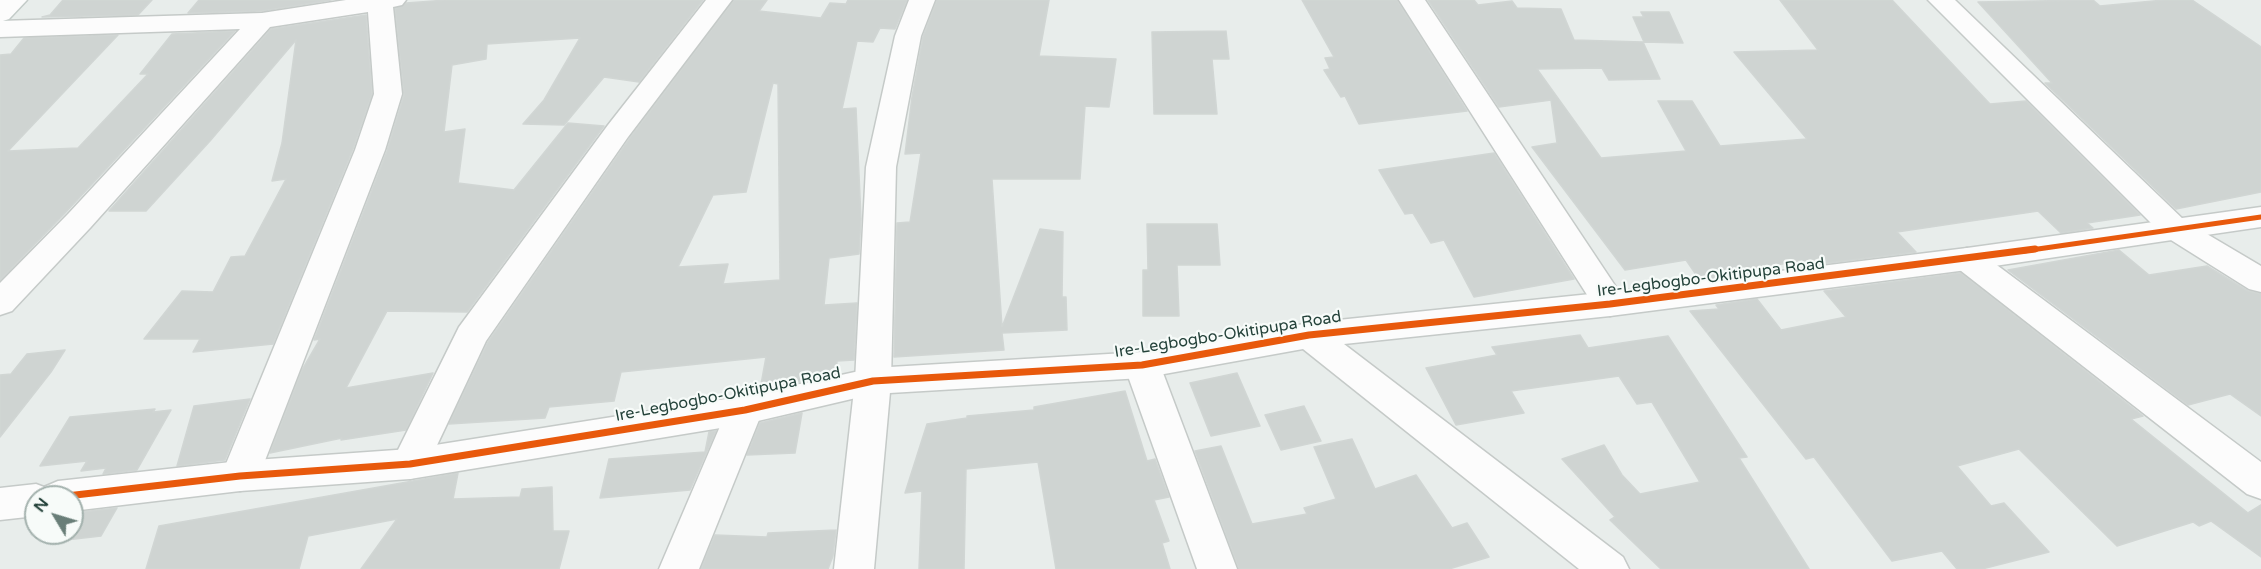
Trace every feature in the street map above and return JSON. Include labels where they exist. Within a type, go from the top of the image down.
[{"type":"street","points":[[0,14],[14,0]]},
{"type":"street","points":[[410,464],[471,336],[618,131],[718,0]]},
{"type":"street","points":[[854,569],[873,381],[881,167],[908,36],[922,0]]},
{"type":"street","points":[[1412,0],[1610,304]]},
{"type":"street","points":[[1941,0],[2174,228],[2261,281]]},
{"type":"street","points":[[0,29],[262,21],[387,1],[388,93],[370,150],[240,476]]},
{"type":"street","points":[[0,303],[80,221],[262,21]]},
{"type":"street","name":"Ire-Legbogbo-Okitipupa Road","points":[[84,494],[240,476],[410,464],[744,410],[873,381],[1142,365],[1309,335],[1610,304],[1967,259],[2261,217]]},
{"type":"street","points":[[1967,259],[2261,483]]},
{"type":"street","points":[[1309,335],[1609,569]]},
{"type":"street","points":[[1142,365],[1217,569]]},
{"type":"street","points":[[679,569],[744,410]]},
{"type":"street","points":[[0,504],[24,501]]},
{"type":"building","points":[[63,0],[152,0],[138,15],[42,17],[50,15]]},
{"type":"building","points":[[199,0],[331,0],[262,11],[188,13]]},
{"type":"building","points":[[447,0],[703,0],[639,82],[604,77],[564,125],[523,124],[544,100],[580,38],[487,44],[486,59],[452,65],[444,132],[465,129],[458,183],[514,190],[568,123],[604,126],[467,312],[387,311],[346,388],[433,373],[406,430],[341,440],[342,438],[270,453],[302,370],[320,339],[314,340],[387,151],[404,95],[395,9],[406,3]]},
{"type":"building","points":[[734,0],[767,0],[759,11],[821,18],[830,3],[846,4],[848,0],[907,0],[895,29],[880,28],[873,42],[857,41],[842,109],[856,108],[861,219],[859,254],[829,258],[824,305],[857,303],[854,360],[837,361],[836,374],[760,390],[766,357],[621,372],[614,401],[549,407],[545,418],[449,424],[488,342],[630,138]],"holes":[[[773,83],[778,84],[780,280],[723,284],[728,264],[678,267],[713,195],[746,192]]]},
{"type":"building","points":[[937,0],[1049,0],[1039,56],[1116,59],[1109,107],[1085,106],[1080,179],[992,179],[1002,327],[1040,229],[1063,232],[1062,297],[1066,297],[1067,330],[1002,333],[1004,350],[894,357],[897,223],[910,222],[921,153],[905,154],[923,37]]},
{"type":"building","points":[[1302,0],[1397,0],[1467,111],[1359,124],[1345,96],[1341,97],[1324,70],[1330,69],[1325,58],[1334,57]]},
{"type":"building","points":[[1428,0],[1474,0],[1478,5],[1512,1],[1517,8],[1561,9],[1574,40],[1643,42],[1660,79],[1609,80],[1602,68],[1537,69],[1601,158],[1686,151],[1658,101],[1692,101],[1720,146],[1807,139],[1734,52],[1818,50],[1780,0],[1892,0],[1990,104],[2026,101],[2140,215],[2087,223],[2093,228],[2061,233],[2038,211],[1897,232],[1916,252],[1803,266],[1799,261],[1736,272],[1737,274],[1699,279],[1686,260],[1625,270],[1532,147],[1557,143],[1551,100],[1499,107]]},
{"type":"building","points":[[2093,0],[2100,6],[2164,0],[2192,0],[2261,47],[2261,192],[2176,209],[2045,83],[2052,83],[1978,2]]},
{"type":"building","points":[[1641,12],[1669,12],[1683,43],[1644,42],[1633,17],[1644,17]]},
{"type":"building","points":[[366,15],[372,94],[353,149],[273,344],[193,352],[200,339],[144,339],[182,291],[213,292],[231,257],[245,256],[286,179],[272,181],[282,143],[296,40],[210,141],[146,211],[109,211],[271,29]]},
{"type":"building","points":[[235,31],[0,280],[0,55],[11,54],[24,38],[118,35],[8,151],[78,148],[148,74],[140,74],[172,34]]},
{"type":"building","points":[[1226,31],[1229,59],[1212,59],[1217,114],[1154,114],[1152,32]]},
{"type":"building","points":[[1494,153],[1574,279],[1474,297],[1444,240],[1431,243],[1413,213],[1405,214],[1379,170]]},
{"type":"building","points":[[1147,224],[1217,224],[1220,265],[1177,265],[1179,316],[1143,316],[1143,270],[1148,270]]},
{"type":"building","points":[[2119,250],[2149,275],[2207,266],[2248,291],[2261,294],[2261,416],[2230,394],[2188,405],[2008,270]]},
{"type":"building","points":[[1961,273],[2143,416],[2131,419],[2248,513],[2261,505],[2261,557],[2211,521],[2199,526],[2193,522],[2117,546],[2019,449],[1957,466],[1991,506],[2004,503],[2049,552],[1982,569],[1957,569],[1942,551],[1892,561],[1814,457],[1806,459],[1690,311],[1719,309],[1716,305],[1757,299],[1781,330],[1846,317],[1824,291]]},
{"type":"building","points":[[1580,335],[1588,348],[1668,336],[1747,457],[1739,458],[1809,569],[1661,569],[1610,520],[1615,517],[1562,459],[1604,445],[1622,475],[1640,494],[1700,482],[1652,402],[1637,404],[1619,376],[1511,391],[1524,413],[1456,425],[1426,368],[1497,355],[1492,347]]},
{"type":"building","points":[[65,350],[51,372],[0,437],[0,375],[11,374],[27,354]]},
{"type":"building","points":[[1237,373],[1260,426],[1211,436],[1190,383]]},
{"type":"building","points":[[1125,391],[1147,461],[1155,459],[1169,497],[1154,500],[1169,541],[1162,543],[1170,569],[1056,569],[1038,462],[966,469],[964,569],[919,569],[922,491],[905,493],[927,424],[967,418],[967,416],[1034,410],[1034,407]]},
{"type":"building","points":[[250,399],[225,460],[177,466],[194,406]]},
{"type":"building","points":[[1304,406],[1321,441],[1281,450],[1265,415]]},
{"type":"building","points":[[155,409],[153,412],[171,410],[137,470],[103,474],[106,468],[81,471],[87,461],[40,466],[70,417]]},
{"type":"building","points":[[802,413],[795,453],[747,455],[760,423]]},
{"type":"building","points":[[716,431],[690,490],[600,498],[609,459],[705,452],[709,432]]},
{"type":"building","points":[[1352,439],[1375,489],[1416,475],[1452,528],[1467,523],[1489,557],[1449,569],[1239,569],[1195,451],[1221,446],[1252,524],[1307,514],[1304,508],[1336,499],[1314,447]]},
{"type":"building","points":[[458,473],[453,499],[520,497],[522,489],[552,487],[553,531],[569,531],[559,569],[361,569],[397,519],[308,536],[299,569],[146,569],[159,526]]},
{"type":"building","points":[[117,508],[101,536],[84,538],[84,512]]},
{"type":"building","points":[[836,530],[833,556],[828,569],[701,569],[715,535],[767,537],[768,533]]},
{"type":"cycle path","points":[[84,494],[240,476],[410,464],[745,410],[873,381],[1142,365],[1309,335],[1610,304],[1967,259],[2261,217]]}]
